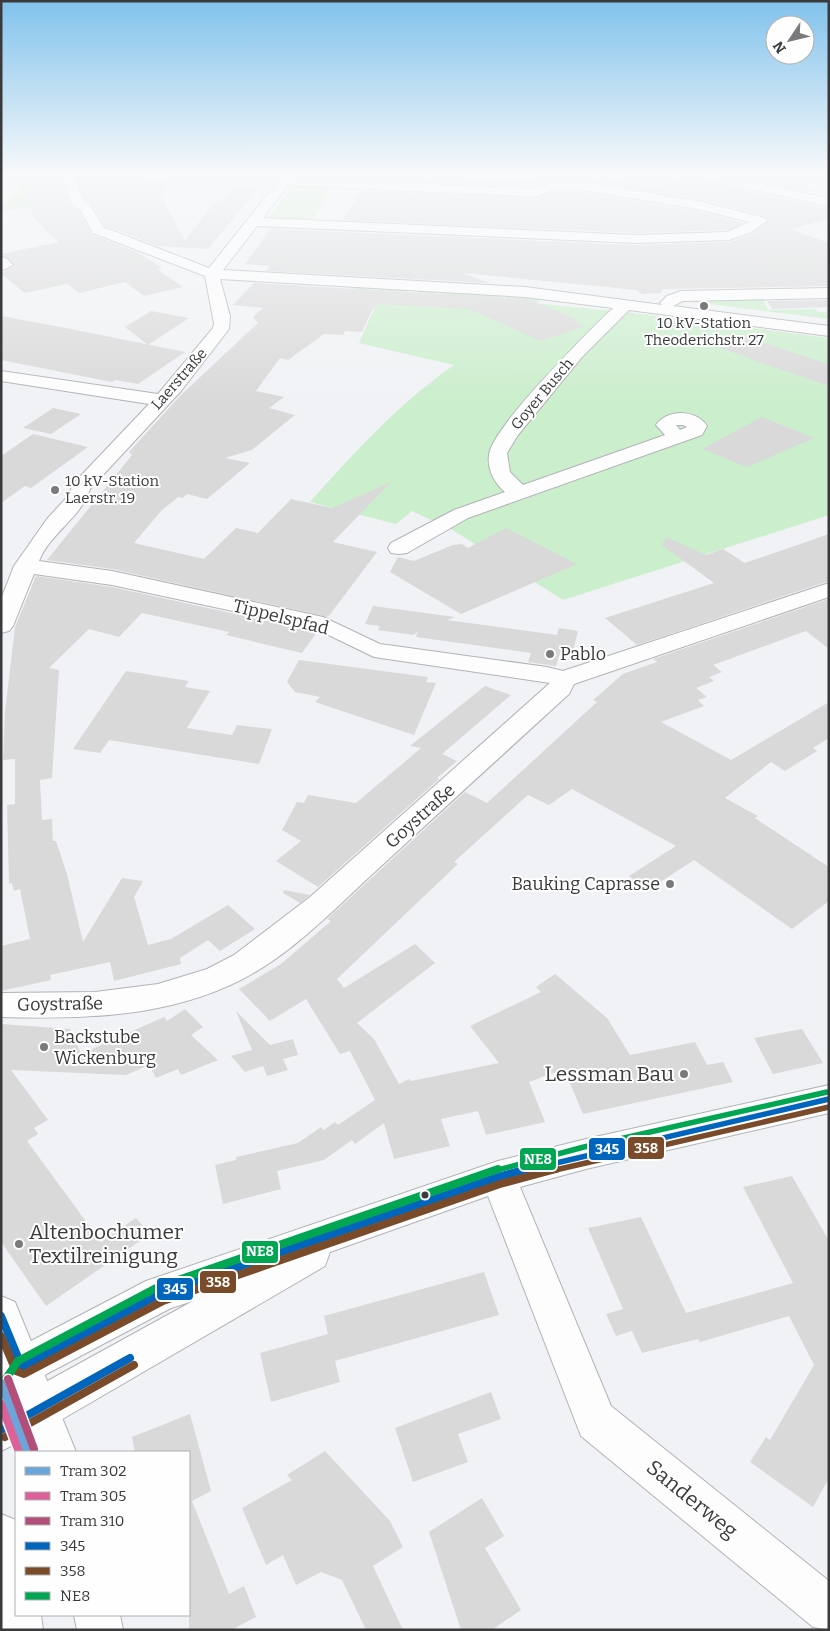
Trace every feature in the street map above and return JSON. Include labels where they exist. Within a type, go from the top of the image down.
[{"type":"street","points":[[148,251],[203,274],[625,305]]},
{"type":"street","points":[[203,274],[225,251]]},
{"type":"street","points":[[1,261],[6,265],[1,267]]},
{"type":"street","name":"Laerstraße","points":[[1,626],[25,566],[54,523],[66,514],[78,497],[81,487],[160,400],[175,387],[221,329],[223,324],[203,274]]},
{"type":"street","points":[[234,276],[351,280],[525,292],[829,331]]},
{"type":"street","points":[[664,310],[672,299],[681,296],[829,292]]},
{"type":"street","name":"Goyer Busch","points":[[521,493],[510,486],[500,473],[498,453],[510,433],[544,390],[576,353],[625,305]]},
{"type":"street","points":[[1,376],[160,400]]},
{"type":"street","points":[[398,548],[442,523],[677,437]]},
{"type":"street","name":"Tippelspfad","points":[[25,566],[112,578],[323,624],[374,650],[547,674],[564,679]]},
{"type":"street","points":[[564,679],[829,590]]},
{"type":"street","name":"Goystraße","points":[[1,1005],[100,1005],[174,991],[217,977],[244,963],[285,935],[320,905],[560,689],[564,679]]},
{"type":"street","points":[[22,1367],[160,1294],[498,1177],[595,1152],[829,1099]]},
{"type":"street","name":"Sanderweg","points":[[498,1177],[596,1420],[829,1611]]},
{"type":"street","points":[[1,1430],[20,1405],[370,1222]]},
{"type":"street","points":[[1,1315],[22,1367],[20,1405],[54,1451]]},
{"type":"street","points":[[1,1536],[15,1600]]},
{"type":"street","points":[[18,1616],[20,1630]]},
{"type":"street","points":[[97,1616],[100,1630]]},
{"type":"green space","points":[[355,287],[374,288],[372,292],[376,292],[378,289],[408,290],[408,294],[417,294],[419,291],[437,292],[436,295],[440,296],[441,292],[502,296],[501,299],[504,300],[506,296],[540,299],[538,302],[523,302],[643,314],[829,338],[829,515],[563,600],[437,520],[431,520],[412,511],[396,524],[310,502],[396,412],[433,380],[454,365],[359,343],[374,309],[336,306]]},
{"type":"green space","points":[[696,299],[763,300],[768,310],[815,309],[818,312],[829,312],[829,319],[693,302]]},
{"type":"building","points":[[15,251],[134,251],[162,268],[157,269],[183,287],[144,296],[125,282],[79,293],[67,284],[25,293],[1,274],[15,265],[1,254]]},
{"type":"building","points":[[254,251],[829,251],[829,286],[663,289],[661,293],[642,294],[637,290],[463,273],[489,283],[266,271],[270,266],[245,264]]},
{"type":"building","points":[[254,283],[528,299],[578,320],[574,321],[585,326],[541,341],[469,309],[378,304],[374,306],[362,332],[345,331],[343,335],[324,334],[288,360],[280,358],[256,391],[284,397],[269,408],[295,415],[252,450],[225,458],[250,463],[207,499],[187,494],[183,498],[178,497],[161,511],[134,543],[204,559],[236,528],[258,533],[291,499],[332,508],[391,482],[333,542],[377,552],[328,617],[112,569],[47,560],[132,455],[129,452],[180,396],[258,323],[253,317],[263,308],[233,305]]},
{"type":"building","points":[[829,300],[829,307],[772,309],[767,301]]},
{"type":"building","points":[[151,311],[189,318],[148,345],[125,327]]},
{"type":"building","points":[[1,316],[185,352],[138,384],[116,380],[112,382],[1,360]]},
{"type":"building","points":[[745,337],[829,364],[829,386],[720,348]]},
{"type":"building","points":[[53,408],[81,414],[51,434],[23,428]]},
{"type":"building","points":[[762,417],[814,438],[747,467],[702,449]]},
{"type":"building","points":[[33,434],[88,447],[31,488],[25,486],[1,503],[1,456]]},
{"type":"building","points":[[506,528],[577,564],[461,614],[390,572],[398,557],[414,561],[453,545],[462,544],[468,548]]},
{"type":"building","points":[[829,534],[829,581],[637,645],[605,618],[714,583],[662,545],[666,537],[706,555],[723,549],[745,563]]},
{"type":"building","points":[[36,576],[112,587],[317,632],[302,653],[226,635],[229,632],[142,613],[119,637],[89,629],[49,668],[59,670],[52,778],[40,780],[42,820],[52,819],[53,841],[56,841],[67,874],[83,942],[122,878],[143,881],[134,897],[148,945],[171,939],[228,905],[255,929],[220,951],[208,940],[180,958],[181,964],[114,981],[110,962],[50,975],[51,980],[1,991],[1,946],[30,939],[20,889],[14,891],[12,883],[9,884],[7,805],[15,804],[15,759],[3,760],[5,712],[15,627]]},
{"type":"building","points":[[829,599],[829,649],[806,631],[713,665],[722,672],[709,677],[714,681],[696,688],[707,697],[698,700],[704,706],[661,722],[731,760],[829,702],[829,738],[813,748],[817,751],[785,771],[771,762],[725,798],[758,816],[755,818],[829,867],[829,901],[792,929],[694,860],[648,890],[629,876],[676,846],[572,789],[549,805],[528,795],[454,862],[458,864],[337,979],[344,988],[415,944],[435,963],[357,1023],[374,1039],[399,1084],[409,1079],[411,1081],[499,1063],[470,1026],[541,992],[536,987],[555,974],[607,1018],[630,1055],[695,1042],[707,1065],[723,1062],[733,1082],[583,1114],[564,1069],[529,1082],[545,1122],[486,1135],[478,1111],[441,1119],[450,1146],[394,1159],[384,1123],[355,1144],[352,1140],[324,1160],[277,1171],[281,1189],[223,1204],[215,1165],[236,1160],[236,1157],[298,1143],[321,1127],[324,1130],[335,1122],[338,1125],[375,1100],[350,1051],[340,1054],[306,999],[270,1021],[239,989],[281,964],[331,921],[327,919],[465,792],[487,803],[597,702],[593,700],[623,674],[657,662],[653,659]]},
{"type":"building","points":[[373,606],[455,617],[447,620],[557,635],[559,628],[578,631],[572,655],[560,653],[556,666],[528,662],[531,653],[416,637],[418,632],[413,635],[378,630],[380,626],[365,624]]},
{"type":"building","points":[[299,660],[428,677],[426,682],[436,683],[414,735],[315,702],[320,697],[295,692],[287,682]]},
{"type":"building","points":[[126,671],[189,681],[185,687],[210,691],[187,728],[232,735],[237,725],[272,729],[259,764],[109,740],[100,753],[73,749]]},
{"type":"building","points":[[485,686],[511,695],[442,754],[457,761],[437,778],[439,779],[318,887],[276,861],[301,841],[282,830],[297,802],[304,803],[308,795],[356,803],[421,748],[410,746]]},
{"type":"building","points":[[284,890],[310,895],[300,903],[283,893]]},
{"type":"building","points":[[185,1009],[203,1027],[191,1035],[218,1060],[181,1075],[178,1069],[156,1078],[149,1065],[126,1075],[11,1070],[48,1120],[34,1128],[38,1134],[27,1141],[101,1242],[136,1218],[150,1234],[46,1306],[1,1242],[1,1024],[70,1029],[81,1054],[164,1017],[167,1021]]},
{"type":"building","points":[[236,1011],[270,1045],[293,1039],[298,1055],[283,1059],[288,1070],[267,1076],[263,1066],[245,1072],[231,1056],[252,1050]]},
{"type":"building","points":[[802,1029],[823,1063],[773,1074],[754,1038]]},
{"type":"building","points":[[792,1176],[829,1241],[829,1478],[813,1507],[750,1462],[766,1437],[770,1440],[814,1365],[789,1316],[700,1342],[698,1339],[642,1353],[632,1331],[616,1336],[606,1314],[623,1309],[588,1228],[641,1217],[686,1313],[793,1283],[743,1187]]},
{"type":"building","points":[[484,1272],[499,1315],[335,1361],[340,1382],[271,1402],[260,1353],[328,1334],[324,1316]]},
{"type":"building","points":[[491,1392],[501,1419],[458,1434],[468,1462],[413,1482],[395,1428]]},
{"type":"building","points":[[190,1414],[211,1491],[192,1501],[229,1594],[244,1586],[256,1617],[231,1630],[189,1630],[190,1451],[135,1451],[132,1437]]},
{"type":"building","points":[[325,1451],[390,1521],[403,1547],[373,1566],[403,1630],[366,1630],[342,1580],[321,1572],[296,1585],[283,1555],[266,1565],[242,1508],[292,1480],[287,1475]]},
{"type":"building","points":[[482,1498],[504,1536],[485,1548],[521,1610],[492,1630],[461,1630],[429,1532]]},
{"type":"tram line","name":"310","points":[[8,1379],[34,1449]]},
{"type":"tram line","name":"302","points":[[1,1383],[27,1451]]},
{"type":"tram line","name":"305","points":[[1,1404],[19,1451]]},
{"type":"transit line","name":"NE8","points":[[1,1386],[18,1361],[158,1287],[496,1170],[584,1147],[827,1092]]},
{"type":"transit line","name":"345","points":[[1,1316],[22,1367],[160,1294],[498,1177],[586,1154],[829,1099]]},
{"type":"transit line","name":"358","points":[[1,1336],[16,1371],[24,1374],[163,1301],[500,1184],[588,1161],[829,1107]]},
{"type":"transit line","name":"345","points":[[1,1430],[130,1358]]},
{"type":"transit line","name":"358","points":[[5,1437],[134,1365]]},
{"type":"place","name":"10 kV-Station Theoderichstr. 27","points":[[704,306]]},
{"type":"place","name":"10 kV-Station Laerstr. 19","points":[[55,490]]},
{"type":"place","name":"Pablo","points":[[550,654]]},
{"type":"place","name":"Bauking Caprasse","points":[[670,884]]},
{"type":"place","name":"Backstube Wickenburg","points":[[44,1047]]},
{"type":"place","name":"Lessman Bau","points":[[684,1074]]},
{"type":"place","name":"Altenbochumer Textilreinigung","points":[[19,1244]]}]
